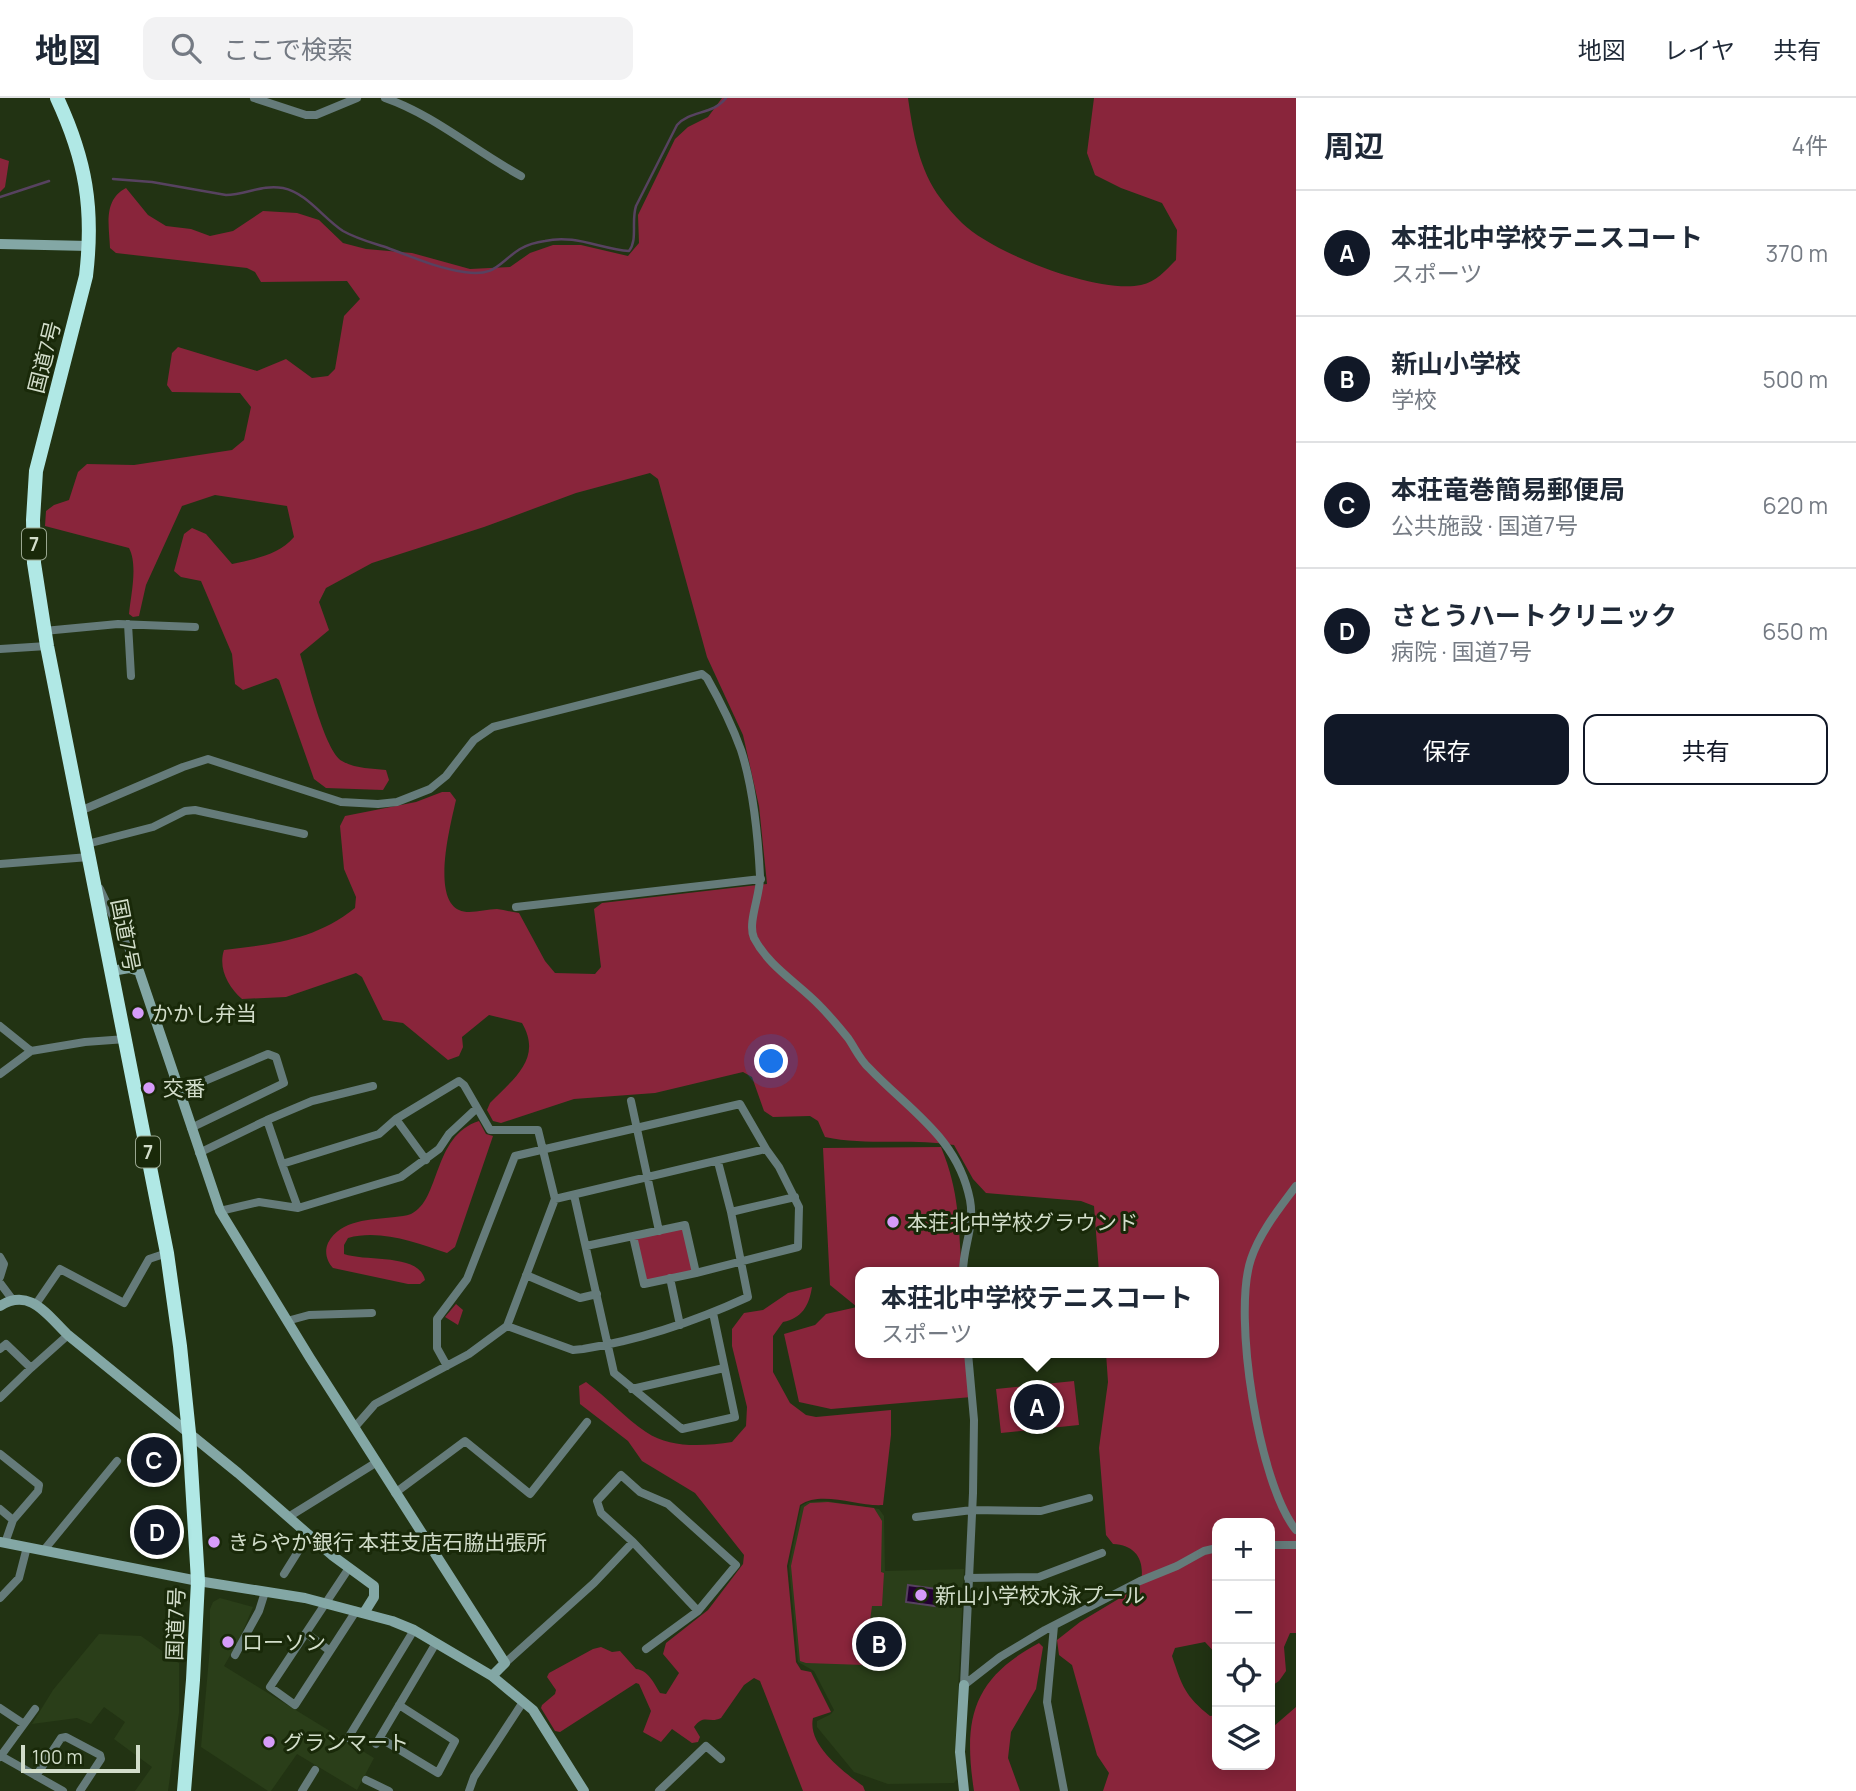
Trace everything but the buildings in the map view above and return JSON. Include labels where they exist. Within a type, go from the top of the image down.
[{"type":"highway","name":"国道7号","points":[[57,98],[74,135],[82,165],[89,204],[89,246],[86,276],[37,471],[33,520],[34,563],[44,631],[167,1253],[180,1346],[189,1433],[198,1581],[194,1680],[184,1791]]},
{"type":"street","points":[[254,98],[306,115],[316,115],[357,98]]},
{"type":"street","points":[[385,98],[444,126],[494,161],[521,176]]},
{"type":"street","points":[[0,244],[89,246]]},
{"type":"street","points":[[44,631],[128,624],[195,627]]},
{"type":"street","points":[[128,624],[131,676]]},
{"type":"street","points":[[0,649],[47,646]]},
{"type":"street","points":[[80,811],[208,759],[341,802],[397,802],[430,789],[446,776],[474,740],[493,727],[702,674],[720,702],[741,753],[756,832],[761,879],[752,934],[762,952],[820,1005],[849,1039],[866,1066],[948,1144],[965,1180],[973,1224],[964,1247],[962,1267]]},
{"type":"street","points":[[0,864],[88,850],[153,827],[185,811],[195,810],[304,834]]},
{"type":"street","points":[[93,873],[139,971],[220,1211],[354,1428],[505,1663]]},
{"type":"street","points":[[516,907],[761,879]]},
{"type":"street","points":[[112,971],[129,968],[139,971]]},
{"type":"street","points":[[0,1026],[31,1051]]},
{"type":"street","points":[[0,1074],[31,1051],[85,1042],[126,1039]]},
{"type":"street","points":[[181,1091],[268,1054],[276,1056],[281,1071],[284,1083],[191,1128]]},
{"type":"street","points":[[282,1164],[379,1134],[396,1119],[459,1081],[490,1130],[538,1130],[555,1199],[507,1326],[469,1354],[375,1404],[354,1428]]},
{"type":"street","points":[[200,1153],[312,1101],[373,1086]]},
{"type":"street","points":[[631,1101],[659,1231]]},
{"type":"street","points":[[447,1366],[437,1348],[437,1319],[467,1279],[515,1156],[740,1104],[795,1197],[799,1207],[799,1247],[644,1284],[633,1236]]},
{"type":"street","points":[[220,1211],[258,1202],[298,1208],[401,1177],[439,1149],[461,1122],[477,1108]]},
{"type":"street","points":[[396,1119],[426,1160]]},
{"type":"street","points":[[267,1120],[298,1208]]},
{"type":"street","points":[[555,1199],[766,1149]]},
{"type":"street","points":[[507,1326],[573,1350],[680,1325],[748,1297],[718,1162]]},
{"type":"street","points":[[1296,1186],[1272,1219],[1250,1261],[1246,1285],[1245,1338],[1250,1389],[1258,1428],[1278,1497],[1287,1519],[1296,1530]]},
{"type":"street","points":[[574,1195],[614,1373],[682,1429],[735,1417],[713,1313]]},
{"type":"street","points":[[731,1212],[795,1197]]},
{"type":"street","points":[[586,1246],[685,1225],[696,1273]]},
{"type":"street","points":[[36,1304],[60,1269],[124,1303],[149,1259],[167,1253]]},
{"type":"street","points":[[0,1257],[4,1264],[0,1277]]},
{"type":"street","points":[[526,1275],[580,1298],[597,1294]]},
{"type":"street","points":[[670,1278],[680,1325]]},
{"type":"street","points":[[0,1283],[12,1299]]},
{"type":"street","points":[[0,1306],[12,1299],[23,1298],[36,1304],[68,1335],[374,1586],[374,1597],[330,1651],[295,1705],[270,1687],[349,1568]]},
{"type":"street","points":[[287,1321],[309,1315],[372,1313]]},
{"type":"street","points":[[0,1398],[68,1335]]},
{"type":"street","points":[[0,1349],[6,1344],[31,1368]]},
{"type":"street","points":[[964,1791],[960,1752],[974,1420],[968,1358]]},
{"type":"street","points":[[632,1388],[724,1368]]},
{"type":"street","points":[[395,1493],[465,1441],[530,1494],[587,1422]]},
{"type":"street","points":[[0,1454],[39,1485],[38,1491],[13,1520],[2,1542],[325,1603],[414,1630],[492,1676],[533,1710],[584,1791]]},
{"type":"street","points":[[44,1550],[117,1461]]},
{"type":"street","points":[[290,1516],[377,1462]]},
{"type":"street","points":[[646,1648],[698,1611],[736,1564],[668,1504],[640,1492],[621,1475],[597,1502],[601,1513],[633,1542],[698,1611]]},
{"type":"street","points":[[916,1517],[972,1510],[1041,1511],[1089,1498]]},
{"type":"street","points":[[0,1509],[13,1520]]},
{"type":"street","points":[[284,1574],[309,1534]]},
{"type":"street","points":[[492,1676],[594,1583],[633,1542]]},
{"type":"street","points":[[1275,1545],[1296,1545]]},
{"type":"street","points":[[0,1598],[19,1578],[27,1547]]},
{"type":"street","points":[[964,1685],[1000,1657],[1054,1626],[1140,1581],[1212,1549]]},
{"type":"street","points":[[968,1578],[1039,1577],[1102,1553]]},
{"type":"street","points":[[235,1655],[259,1611],[265,1592]]},
{"type":"street","points":[[1054,1626],[1046,1702],[1064,1791]]},
{"type":"street","points":[[348,1738],[414,1630]]},
{"type":"street","points":[[306,1633],[330,1651]]},
{"type":"street","points":[[399,1705],[455,1741],[438,1773],[378,1741],[399,1705],[436,1643]]},
{"type":"street","points":[[469,1791],[474,1777],[523,1702]]},
{"type":"street","points":[[0,1708],[24,1724]]},
{"type":"street","points":[[35,1709],[0,1757],[63,1791]]},
{"type":"street","points":[[36,1776],[61,1738],[66,1737],[100,1755],[101,1759],[80,1791]]},
{"type":"street","points":[[659,1791],[706,1746],[720,1759]]},
{"type":"street","points":[[302,1791],[315,1770]]},
{"type":"street","points":[[366,1780],[389,1791]]},
{"type":"shaded area","points":[[722,98],[908,98],[915,138],[927,176],[941,199],[962,223],[977,235],[1021,259],[1074,278],[1122,286],[1141,285],[1151,281],[1176,260],[1177,230],[1162,203],[1095,175],[1087,153],[1094,98],[1296,98],[1296,1633],[1290,1633],[1284,1647],[1286,1671],[1275,1684],[1275,1518],[1212,1518],[1212,1650],[1205,1642],[1175,1648],[1172,1656],[1190,1696],[1212,1716],[1212,1770],[1275,1770],[1275,1725],[1296,1707],[1296,1791],[1103,1791],[1109,1773],[1097,1755],[1072,1665],[1059,1655],[1057,1640],[1080,1622],[1140,1586],[1142,1578],[1141,1563],[1134,1552],[1122,1545],[1113,1544],[1106,1535],[1099,1448],[1108,1382],[1106,1358],[1219,1358],[1219,1267],[1099,1267],[1094,1206],[1081,1201],[986,1193],[973,1179],[954,1145],[825,1137],[818,1121],[810,1116],[773,1117],[764,1111],[752,1077],[743,1072],[655,1093],[574,1099],[501,1123],[493,1121],[487,1110],[490,1103],[516,1077],[527,1058],[528,1036],[522,1023],[489,1015],[462,1037],[463,1047],[459,1056],[448,1060],[403,1023],[383,1020],[362,977],[356,973],[286,997],[242,999],[232,989],[226,977],[222,964],[224,950],[276,943],[309,934],[340,919],[355,908],[356,897],[344,869],[340,826],[345,816],[416,802],[442,792],[450,792],[456,800],[447,841],[444,876],[451,902],[463,911],[497,909],[519,913],[545,961],[555,973],[595,974],[601,967],[594,909],[602,903],[767,884],[759,806],[743,735],[707,657],[658,479],[650,473],[576,493],[484,527],[372,563],[326,588],[319,602],[329,630],[300,654],[329,744],[342,761],[353,766],[386,770],[389,780],[383,790],[326,788],[314,779],[279,680],[276,678],[243,690],[235,684],[232,654],[201,581],[181,577],[174,571],[184,534],[192,528],[206,534],[232,564],[281,548],[294,537],[287,506],[215,495],[182,506],[146,585],[139,616],[133,617],[129,614],[133,563],[129,548],[45,526],[46,511],[69,500],[78,472],[87,464],[134,465],[232,450],[244,440],[251,407],[240,393],[172,392],[167,385],[172,353],[178,347],[257,371],[286,359],[312,378],[328,376],[335,369],[344,316],[360,299],[347,281],[261,282],[255,272],[247,268],[116,253],[110,248],[109,214],[114,199],[126,188],[148,215],[166,226],[191,229],[210,236],[233,231],[263,211],[297,213],[319,220],[343,243],[366,249],[412,253],[470,269],[510,267],[530,253],[553,245],[581,245],[628,256],[639,243],[638,215],[675,139],[688,127],[708,117]]},
{"type":"shaded area","points":[[0,158],[9,161],[5,187],[0,192]]},
{"type":"shaded area","points":[[479,1121],[486,1134],[493,1136],[455,1247],[447,1253],[398,1238],[373,1235],[348,1238],[344,1245],[344,1254],[403,1262],[421,1271],[425,1280],[420,1284],[408,1284],[333,1268],[326,1250],[334,1235],[340,1229],[357,1222],[407,1215],[421,1207],[453,1140],[464,1129]]},
{"type":"shaded area","name":"本荘北中学校グラウンド","points":[[941,1147],[955,1194],[962,1267],[855,1267],[855,1305],[830,1285],[823,1148]]},
{"type":"shaded area","points":[[685,1225],[696,1273],[644,1284],[633,1236]]},
{"type":"shaded area","points":[[812,1287],[804,1310],[795,1318],[783,1322],[773,1336],[773,1372],[790,1403],[806,1415],[816,1417],[891,1410],[883,1505],[819,1499],[800,1505],[787,1566],[796,1662],[801,1670],[811,1672],[831,1712],[813,1718],[816,1738],[829,1757],[863,1786],[865,1791],[803,1791],[760,1681],[754,1678],[744,1685],[721,1718],[701,1721],[694,1727],[700,1737],[698,1742],[692,1743],[672,1729],[661,1742],[643,1732],[651,1711],[639,1684],[636,1683],[560,1732],[555,1731],[541,1708],[556,1690],[547,1677],[549,1673],[593,1649],[601,1647],[612,1652],[620,1651],[636,1669],[647,1674],[660,1693],[666,1694],[679,1673],[663,1654],[666,1643],[708,1610],[743,1564],[744,1555],[695,1493],[642,1461],[628,1441],[580,1404],[579,1386],[586,1382],[646,1432],[666,1441],[699,1445],[732,1442],[746,1426],[747,1407],[732,1346],[732,1329],[744,1313],[763,1310],[788,1293]]},
{"type":"shaded area","points":[[456,1304],[463,1310],[458,1325],[445,1317]]},
{"type":"shaded area","name":"本荘北中学校グラウンド","points":[[855,1307],[855,1358],[968,1358],[972,1397],[831,1409],[799,1402],[784,1334],[815,1325],[826,1314]]},
{"type":"shaded area","points":[[1074,1381],[1079,1425],[1001,1433],[996,1389]]},
{"type":"shaded area","points":[[826,1501],[879,1509],[884,1516],[885,1571],[964,1569],[955,1754],[957,1779],[954,1783],[888,1784],[854,1772],[817,1727],[817,1721],[834,1710],[814,1671],[798,1662],[789,1566],[801,1506],[808,1502]]},
{"type":"shaded area","points":[[828,1502],[874,1508],[882,1521],[882,1606],[872,1606],[864,1665],[800,1661],[791,1566],[804,1507],[810,1503]]},
{"type":"shaded area","name":"新山小学校水泳プール","points":[[908,1585],[937,1589],[935,1606],[906,1602]]},
{"type":"shaded area","points":[[220,1598],[253,1607],[224,1666],[374,1758],[357,1790],[297,1754],[271,1791],[268,1791],[201,1747],[210,1647],[210,1609],[213,1602]]},
{"type":"shaded area","points":[[99,1634],[141,1636],[179,1663],[179,1713],[168,1791],[135,1791],[152,1767],[114,1739],[125,1722],[104,1707],[91,1724],[77,1718],[32,1724],[53,1690]]},
{"type":"shaded area","points":[[1039,1643],[1043,1647],[1036,1689],[1011,1732],[1008,1758],[1020,1791],[974,1791],[970,1743],[977,1704],[999,1671]]},
{"type":"waterway","points":[[113,179],[152,182],[226,195],[268,187],[283,188],[300,195],[336,226],[354,236],[444,268],[483,272],[496,268],[523,248],[556,239],[629,251],[633,241],[636,206],[677,125],[688,117],[715,107],[726,98]]},
{"type":"waterway","points":[[0,197],[49,181]]},
{"type":"place","name":"かかし弁当","points":[[138,1013]]},
{"type":"place","name":"交番","points":[[149,1088]]},
{"type":"place","name":"本荘北中学校グラウンド","points":[[893,1222]]},
{"type":"place","name":"本荘北中学校テニスコート","points":[[1037,1407]]},
{"type":"place","name":"本荘竜巻簡易郵便局","points":[[154,1460]]},
{"type":"place","name":"さとうハートクリニック","points":[[157,1532]]},
{"type":"place","name":"きらやか銀行 本荘支店石脇出張所","points":[[214,1542]]},
{"type":"place","name":"新山小学校水泳プール","points":[[921,1595]]},
{"type":"place","name":"ローソン","points":[[228,1642]]},
{"type":"place","name":"新山小学校","points":[[879,1644]]},
{"type":"place","name":"グランマート","points":[[269,1742]]}]
